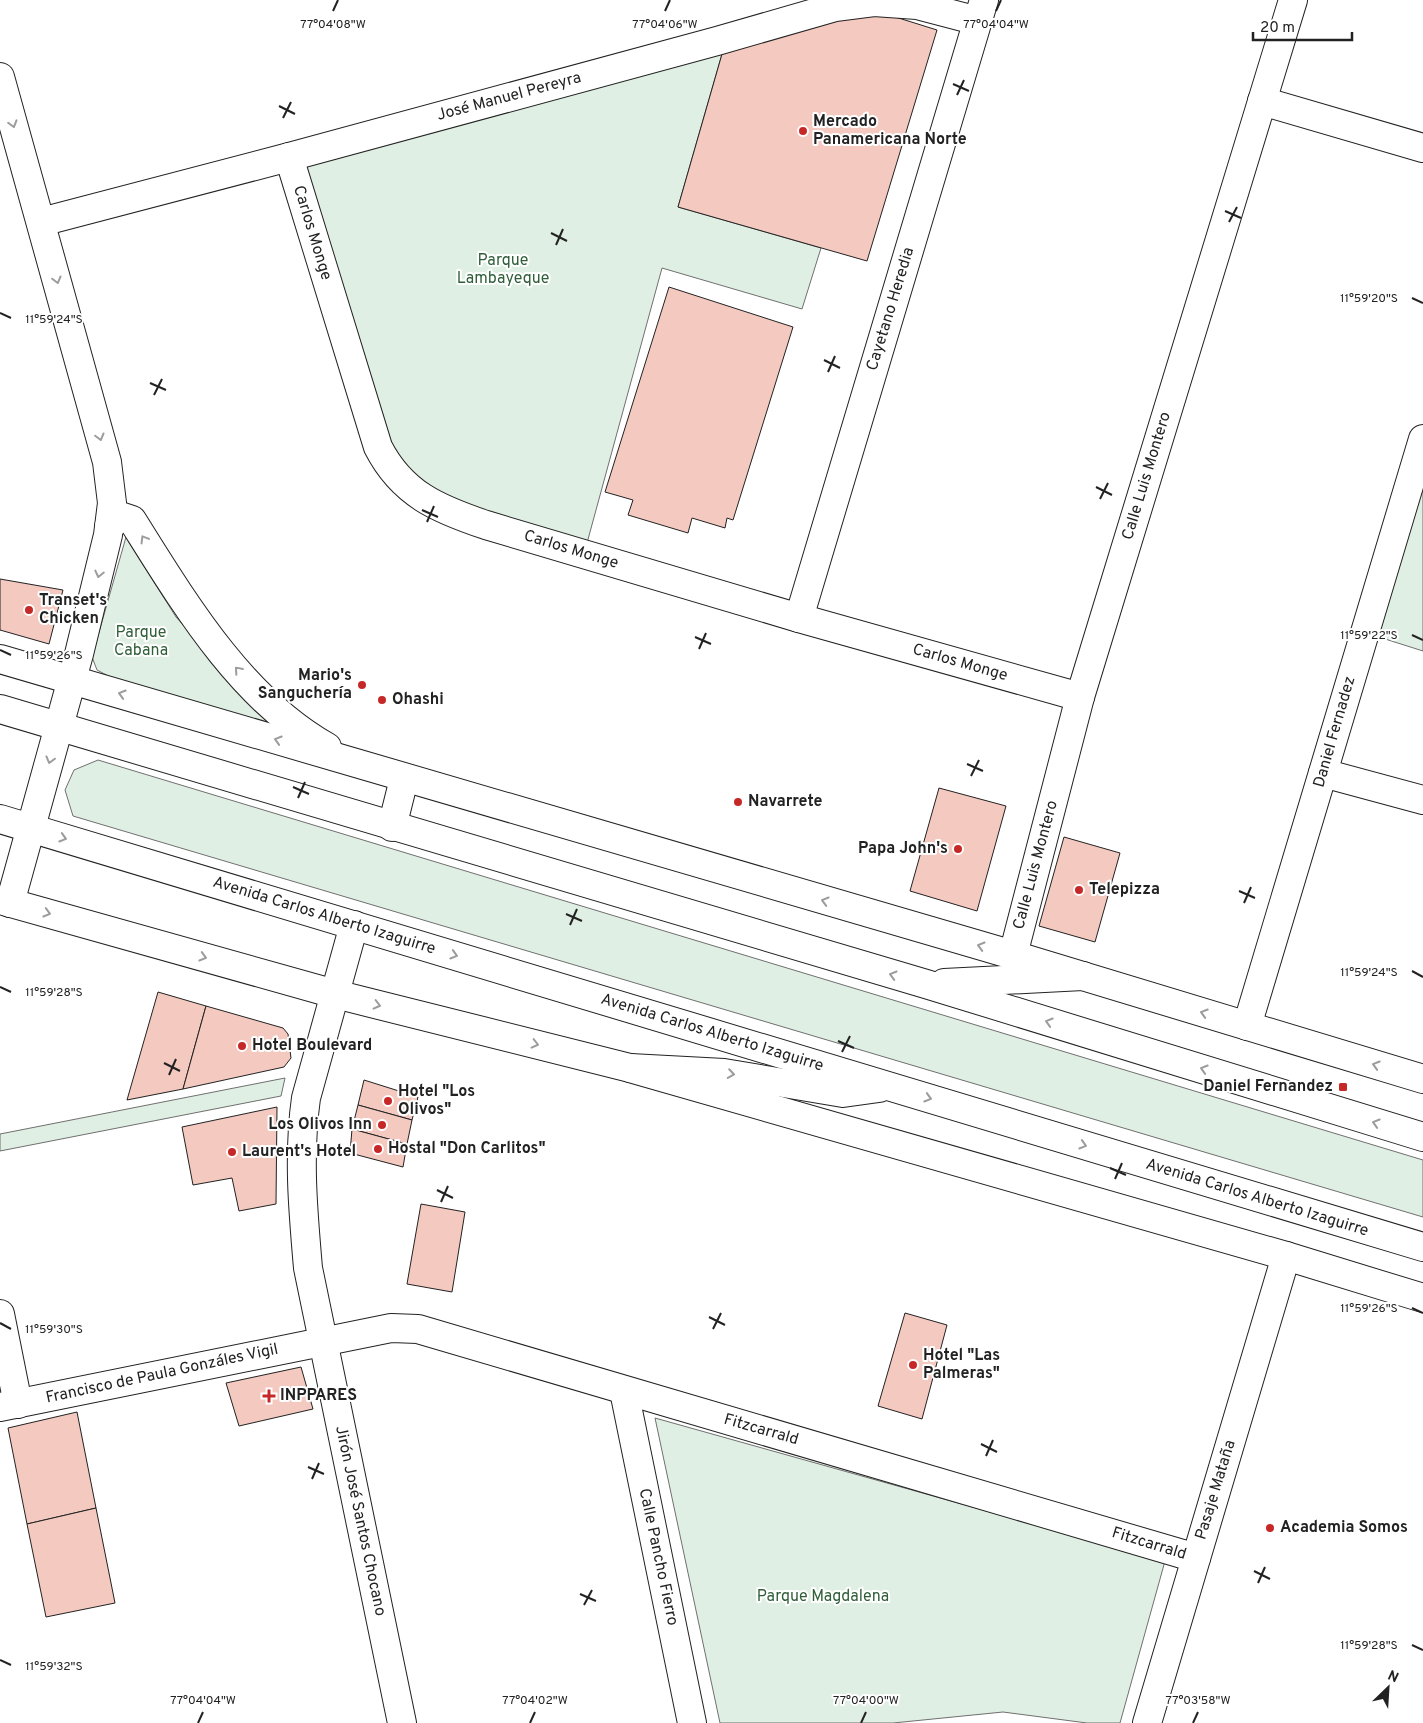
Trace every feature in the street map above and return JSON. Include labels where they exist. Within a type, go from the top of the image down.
[{"type":"street","name":"Calle Luis Montero","points":[[1012,955],[1080,697],[1293,0]]},
{"type":"street","name":"José Manuel Pereyra","points":[[41,222],[717,41],[834,7],[874,2],[981,11]]},
{"type":"street","name":"Cayetano Heredia","points":[[799,618],[981,11]]},
{"type":"street","points":[[0,77],[107,462],[112,503],[110,526],[32,829],[5,901],[335,994],[630,1068],[1286,1256],[1423,1298]]},
{"type":"street","points":[[1262,101],[1423,148]]},
{"type":"street","name":"Carlos Monge","points":[[289,157],[378,447],[401,482],[433,504],[470,520],[799,618],[1080,697]]},
{"type":"street","name":"Daniel Fernadez","points":[[1248,1026],[1324,773],[1366,622],[1423,439]]},
{"type":"street","points":[[110,526],[120,516],[132,520],[186,606],[245,678],[294,725],[314,740],[358,764]]},
{"type":"street","points":[[0,659],[404,779],[1012,955],[1423,1079]]},
{"type":"street","points":[[0,709],[392,827],[926,984],[1423,1137]]},
{"type":"street","points":[[1324,773],[1423,800]]},
{"type":"street","points":[[392,827],[404,779]]},
{"type":"street","name":"Avenida Carlos Alberto Izaguirre","points":[[0,819],[1423,1247]]},
{"type":"street","name":"Jirón José Santos Chocano","points":[[354,925],[306,1098],[302,1127],[301,1170],[308,1268],[402,1723]]},
{"type":"street","points":[[926,984],[1083,976]]},
{"type":"street","points":[[630,1068],[724,1073],[843,1093],[890,1087]]},
{"type":"street","name":"Pasaje Mataña","points":[[1147,1723],[1286,1256]]},
{"type":"street","points":[[0,1314],[9,1405]]},
{"type":"street","name":"Fitzcarrald","points":[[323,1340],[391,1328],[418,1329],[1196,1558]]},
{"type":"street","name":"Francisco de Paula Gonzáles Vigil","points":[[9,1405],[323,1340]]},
{"type":"street","name":"Calle Pancho Fierro","points":[[624,1391],[692,1723]]},
{"type":"green space","name":"Parque Lambayeque","points":[[717,41],[722,54],[678,207],[821,248],[802,309],[662,268],[584,554],[401,482],[289,157]]},
{"type":"green space","points":[[1423,439],[1423,651],[1363,632]]},
{"type":"green space","name":"Parque Cabana","points":[[126,537],[176,617],[281,733],[116,680],[97,670],[92,657]]},
{"type":"green space","points":[[98,760],[1423,1160],[1423,1217],[73,816],[65,790],[74,770]]},
{"type":"green space","points":[[285,1078],[281,1096],[0,1151],[0,1134]]},
{"type":"green space","name":"Parque Magdalena","points":[[655,1418],[1165,1561],[1120,1723],[1087,1723],[1003,1712],[893,1723],[720,1723]]},
{"type":"building","name":"Mercado Panamericana Norte","points":[[889,15],[937,30],[867,261],[678,207],[722,54],[837,16]]},
{"type":"building","points":[[669,287],[793,327],[733,520],[727,518],[725,528],[692,518],[688,533],[628,515],[633,500],[605,492]]},
{"type":"building","name":"Transet's Chicken","points":[[0,579],[63,590],[49,644],[0,630]]},
{"type":"building","name":"Papa John's","points":[[939,788],[1006,806],[977,911],[910,891]]},
{"type":"building","name":"Telepizza","points":[[1064,837],[1120,853],[1095,942],[1039,926]]},
{"type":"building","points":[[158,992],[206,1006],[183,1089],[127,1100]]},
{"type":"building","name":"Hotel Boulevard","points":[[206,1006],[283,1028],[288,1034],[291,1058],[284,1067],[183,1089]]},
{"type":"building","name":"Hotel \"Los Olivos\"","points":[[364,1080],[418,1097],[412,1120],[358,1105]]},
{"type":"building","name":"Los Olivos Inn","points":[[358,1105],[412,1120],[407,1144],[352,1129]]},
{"type":"building","name":"Laurent's Hotel","points":[[277,1107],[276,1204],[239,1211],[232,1178],[193,1185],[182,1127]]},
{"type":"building","name":"Hostal \"Don Carlitos\"","points":[[352,1129],[407,1144],[403,1167],[350,1153]]},
{"type":"building","points":[[421,1204],[465,1212],[452,1292],[407,1284]]},
{"type":"building","name":"Hotel \"Las Palmeras\"","points":[[905,1313],[947,1325],[922,1419],[878,1406]]},
{"type":"building","name":"INPPARES","points":[[301,1367],[313,1409],[239,1426],[226,1383]]},
{"type":"building","points":[[77,1412],[96,1508],[27,1524],[8,1428]]},
{"type":"building","points":[[96,1508],[115,1603],[46,1617],[27,1524]]},
{"type":"place","name":"Mercado Panamericana Norte","points":[[803,131]]},
{"type":"place","name":"Transet's Chicken","points":[[29,610]]},
{"type":"place","name":"Mario's Sanguchería","points":[[362,685]]},
{"type":"place","name":"Ohashi","points":[[382,700]]},
{"type":"place","name":"Navarrete","points":[[738,802]]},
{"type":"place","name":"Papa John's","points":[[958,849]]},
{"type":"place","name":"Telepizza","points":[[1079,890]]},
{"type":"place","name":"Hotel Boulevard","points":[[242,1046]]},
{"type":"place","name":"Daniel Fernandez","points":[[1343,1087]]},
{"type":"place","name":"Hotel \"Los Olivos\"","points":[[388,1101]]},
{"type":"place","name":"Los Olivos Inn","points":[[382,1125]]},
{"type":"place","name":"Hostal \"Don Carlitos\"","points":[[378,1149]]},
{"type":"place","name":"Laurent's Hotel","points":[[232,1152]]},
{"type":"place","name":"Hotel \"Las Palmeras\"","points":[[913,1365]]},
{"type":"place","name":"INPPARES","points":[[269,1396]]},
{"type":"place","name":"Academia Somos","points":[[1270,1528]]}]
